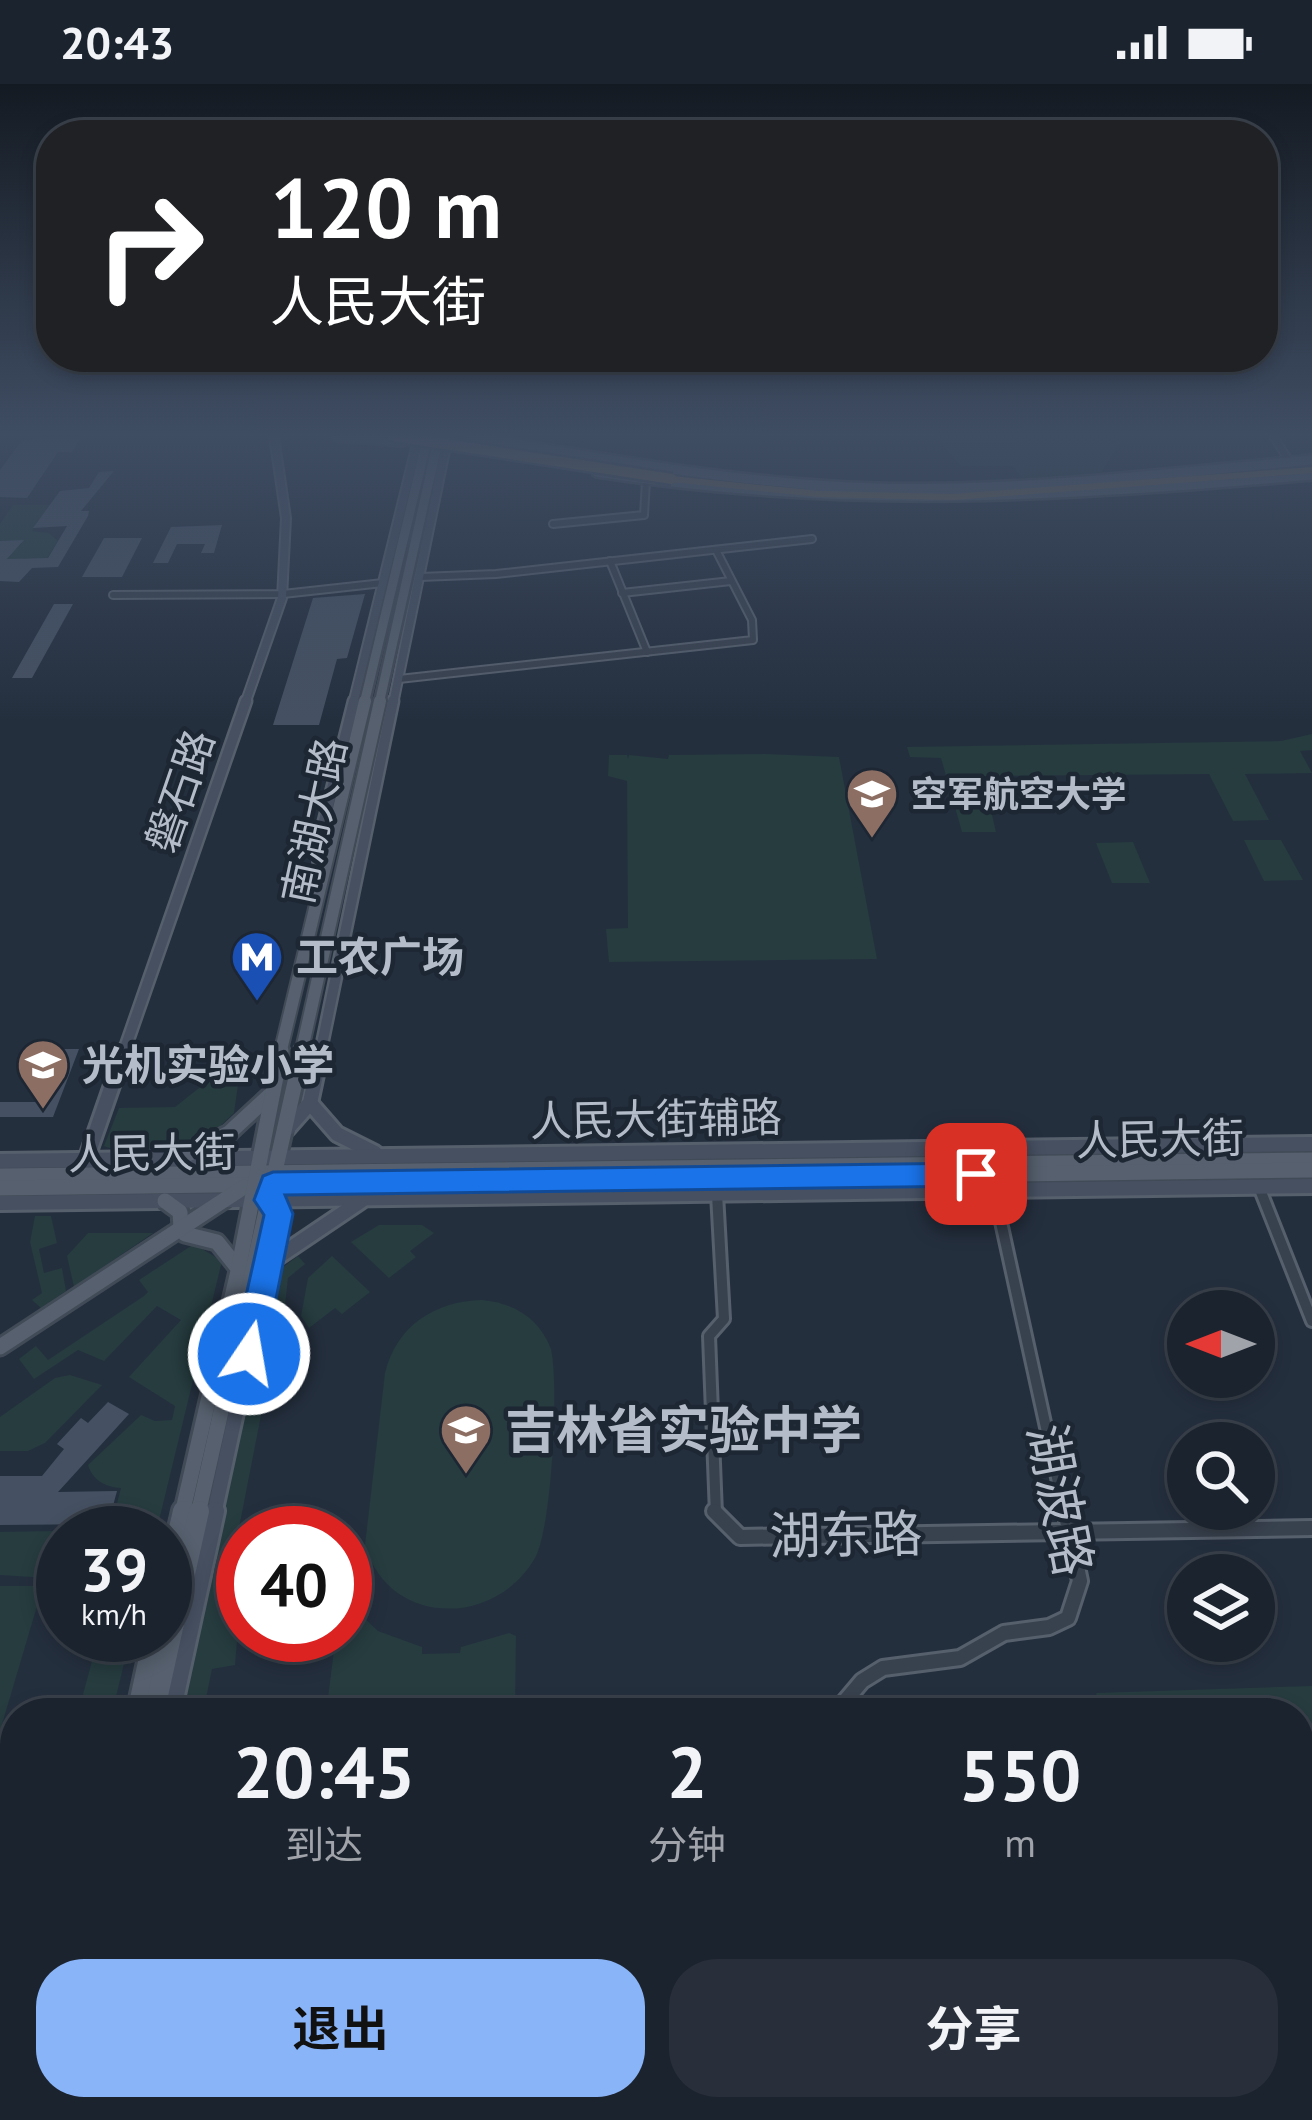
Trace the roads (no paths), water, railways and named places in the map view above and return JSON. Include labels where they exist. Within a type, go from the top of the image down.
[{"type":"main road","name":"南湖大路","points":[[157,1698],[271,1091],[412,531]]},
{"type":"main road","name":"南湖大路","points":[[184,1506],[256,1184],[286,1129],[416,531]]},
{"type":"main road","points":[[180,1159],[261,1107],[271,1091]]},
{"type":"main road","name":"人民大街","points":[[0,1176],[256,1184],[1312,1160]]},
{"type":"main road","name":"人民大街","points":[[0,1188],[1312,1170]]},
{"type":"main road","points":[[0,1351],[256,1184]]},
{"type":"main road","points":[[165,1201],[180,1212],[183,1231]]},
{"type":"main road","points":[[183,1231],[229,1249],[238,1271]]},
{"type":"main road","points":[[139,1698],[148,1662]]},
{"type":"street","name":"磐石路","points":[[86,1160],[283,593],[285,531]]},
{"type":"street","points":[[321,881],[317,849],[396,531]]},
{"type":"street","points":[[286,1129],[310,1103],[420,577],[425,531]]},
{"type":"street","points":[[420,577],[812,539]]},
{"type":"street","points":[[399,679],[753,640],[752,620],[716,550]]},
{"type":"street","points":[[610,561],[647,652]]},
{"type":"street","points":[[622,592],[731,581]]},
{"type":"street","points":[[113,595],[283,593],[383,583]]},
{"type":"street","points":[[310,1103],[318,1119],[349,1142],[394,1156]]},
{"type":"street","name":"人民大街辅路","points":[[0,1161],[180,1159],[256,1184],[394,1156],[1312,1144]]},
{"type":"street","points":[[175,1698],[279,1214],[256,1184]]},
{"type":"street","points":[[0,1203],[165,1201],[256,1184],[383,1198],[1312,1186]]},
{"type":"street","points":[[1258,1186],[1312,1321]]},
{"type":"street","name":"湖波路","points":[[845,1698],[873,1670],[896,1662],[949,1660],[970,1654],[1007,1632],[1043,1632],[1064,1622],[1079,1603],[1080,1581],[1070,1532],[994,1190]]},
{"type":"street","name":"湖东路","points":[[717,1194],[724,1319],[709,1336],[714,1513],[740,1537],[1312,1528]]},
{"type":"street","points":[[268,1264],[349,1206],[383,1198]]},
{"type":"place","name":"空军航空大学","points":[[872,840]]},
{"type":"place","name":"工农广场","points":[[257,1003]]},
{"type":"place","name":"光机实验小学","points":[[43,1111]]},
{"type":"place","name":"吉林省实验中学","points":[[466,1476]]}]
